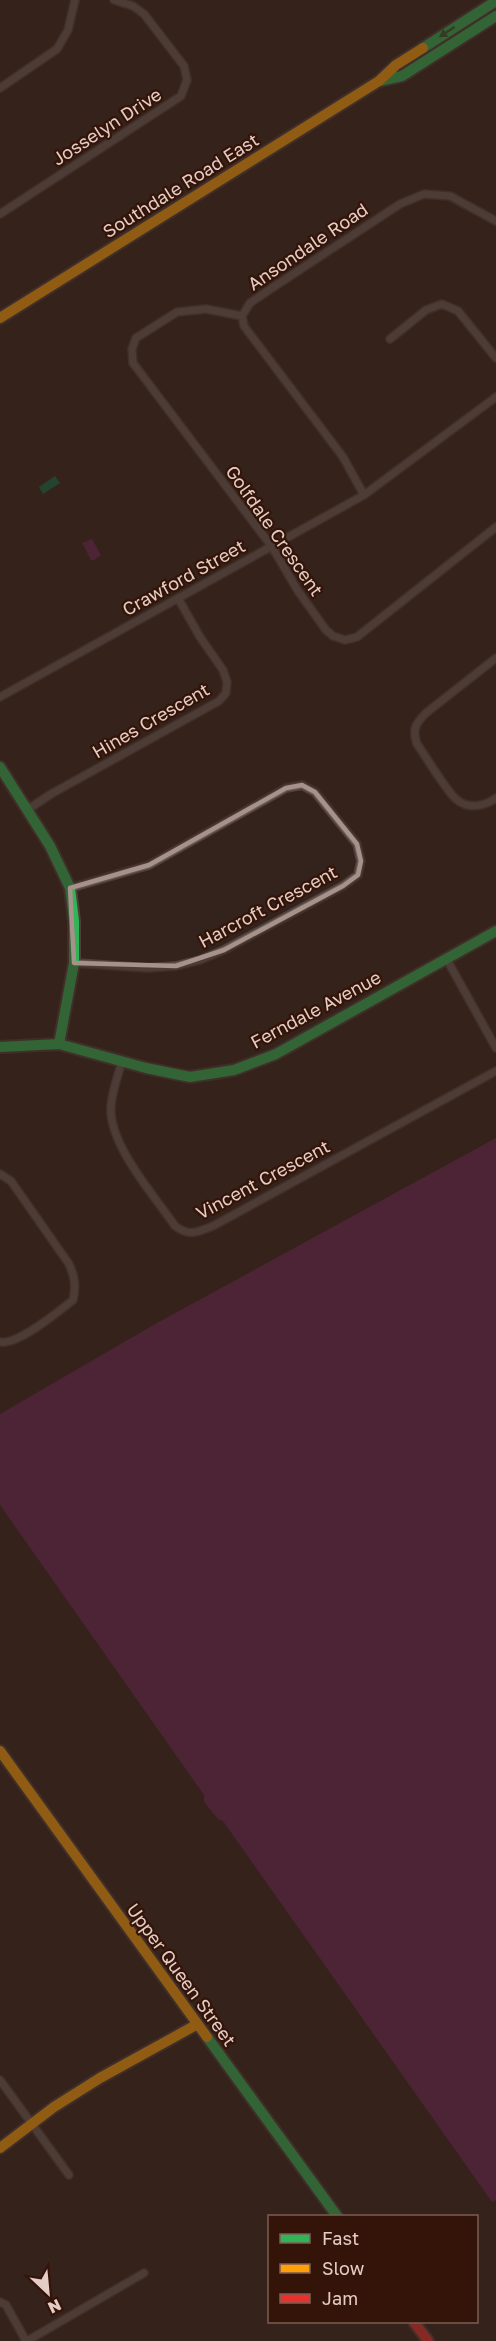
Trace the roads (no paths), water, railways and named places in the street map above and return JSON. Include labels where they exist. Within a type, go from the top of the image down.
[{"type":"street","points":[[0,88],[57,49],[68,30],[75,0]]},
{"type":"street","name":"Josselyn Drive","points":[[0,214],[181,96],[187,80],[184,66],[144,14],[133,6],[114,0]]},
{"type":"street","name":"Southdale Road East","points":[[0,318],[379,81],[396,65],[496,1]]},
{"type":"street","name":"Southdale Road East","points":[[379,81],[402,76],[496,16]]},
{"type":"street","name":"Ansondale Road","points":[[364,495],[343,457],[244,326],[242,316],[250,303],[272,288],[400,204],[424,194],[450,196],[496,221]]},
{"type":"street","points":[[390,339],[426,310],[442,304],[458,311],[496,358]]},
{"type":"street","name":"Golfdale Crescent","points":[[242,316],[206,309],[177,312],[136,338],[132,349],[133,363],[272,547],[298,591],[326,630],[333,636],[345,640],[357,637],[496,527]]},
{"type":"street","name":"Crawford Street","points":[[0,697],[364,495],[496,397]]},
{"type":"street","name":"Hines Crescent","points":[[27,810],[51,794],[219,701],[226,693],[227,682],[223,670],[200,637],[178,598]]},
{"type":"street","points":[[496,658],[426,713],[416,723],[414,734],[417,744],[457,800],[470,806],[488,804],[496,798]]},
{"type":"street","points":[[0,767],[50,846],[70,888],[74,921],[74,963],[59,1044]]},
{"type":"street","name":"Harcroft Crescent","points":[[70,888],[149,865],[286,788],[302,785],[315,792],[357,844],[361,861],[358,875],[343,886],[224,951],[200,960],[176,966],[147,968],[74,963]]},
{"type":"street","name":"Ferndale Avenue","points":[[0,1047],[59,1044],[190,1077],[234,1070],[276,1054],[496,931]]},
{"type":"street","points":[[446,958],[496,1048]]},
{"type":"street","name":"Vincent Crescent","points":[[122,1061],[111,1107],[112,1126],[118,1143],[175,1226],[184,1232],[193,1234],[213,1226],[496,1071]]},
{"type":"street","points":[[0,1174],[11,1181],[69,1264],[75,1277],[75,1288],[73,1300],[61,1310],[18,1338],[4,1343],[0,1342]]},
{"type":"street","name":"Upper Queen Street","points":[[0,1751],[336,2215]]},
{"type":"street","points":[[0,2148],[54,2107],[100,2078],[196,2025]]},
{"type":"street","points":[[0,2080],[69,2175]]},
{"type":"street","points":[[0,2302],[6,2305],[27,2341],[144,2273]]},
{"type":"street","points":[[415,2323],[428,2341]]}]
